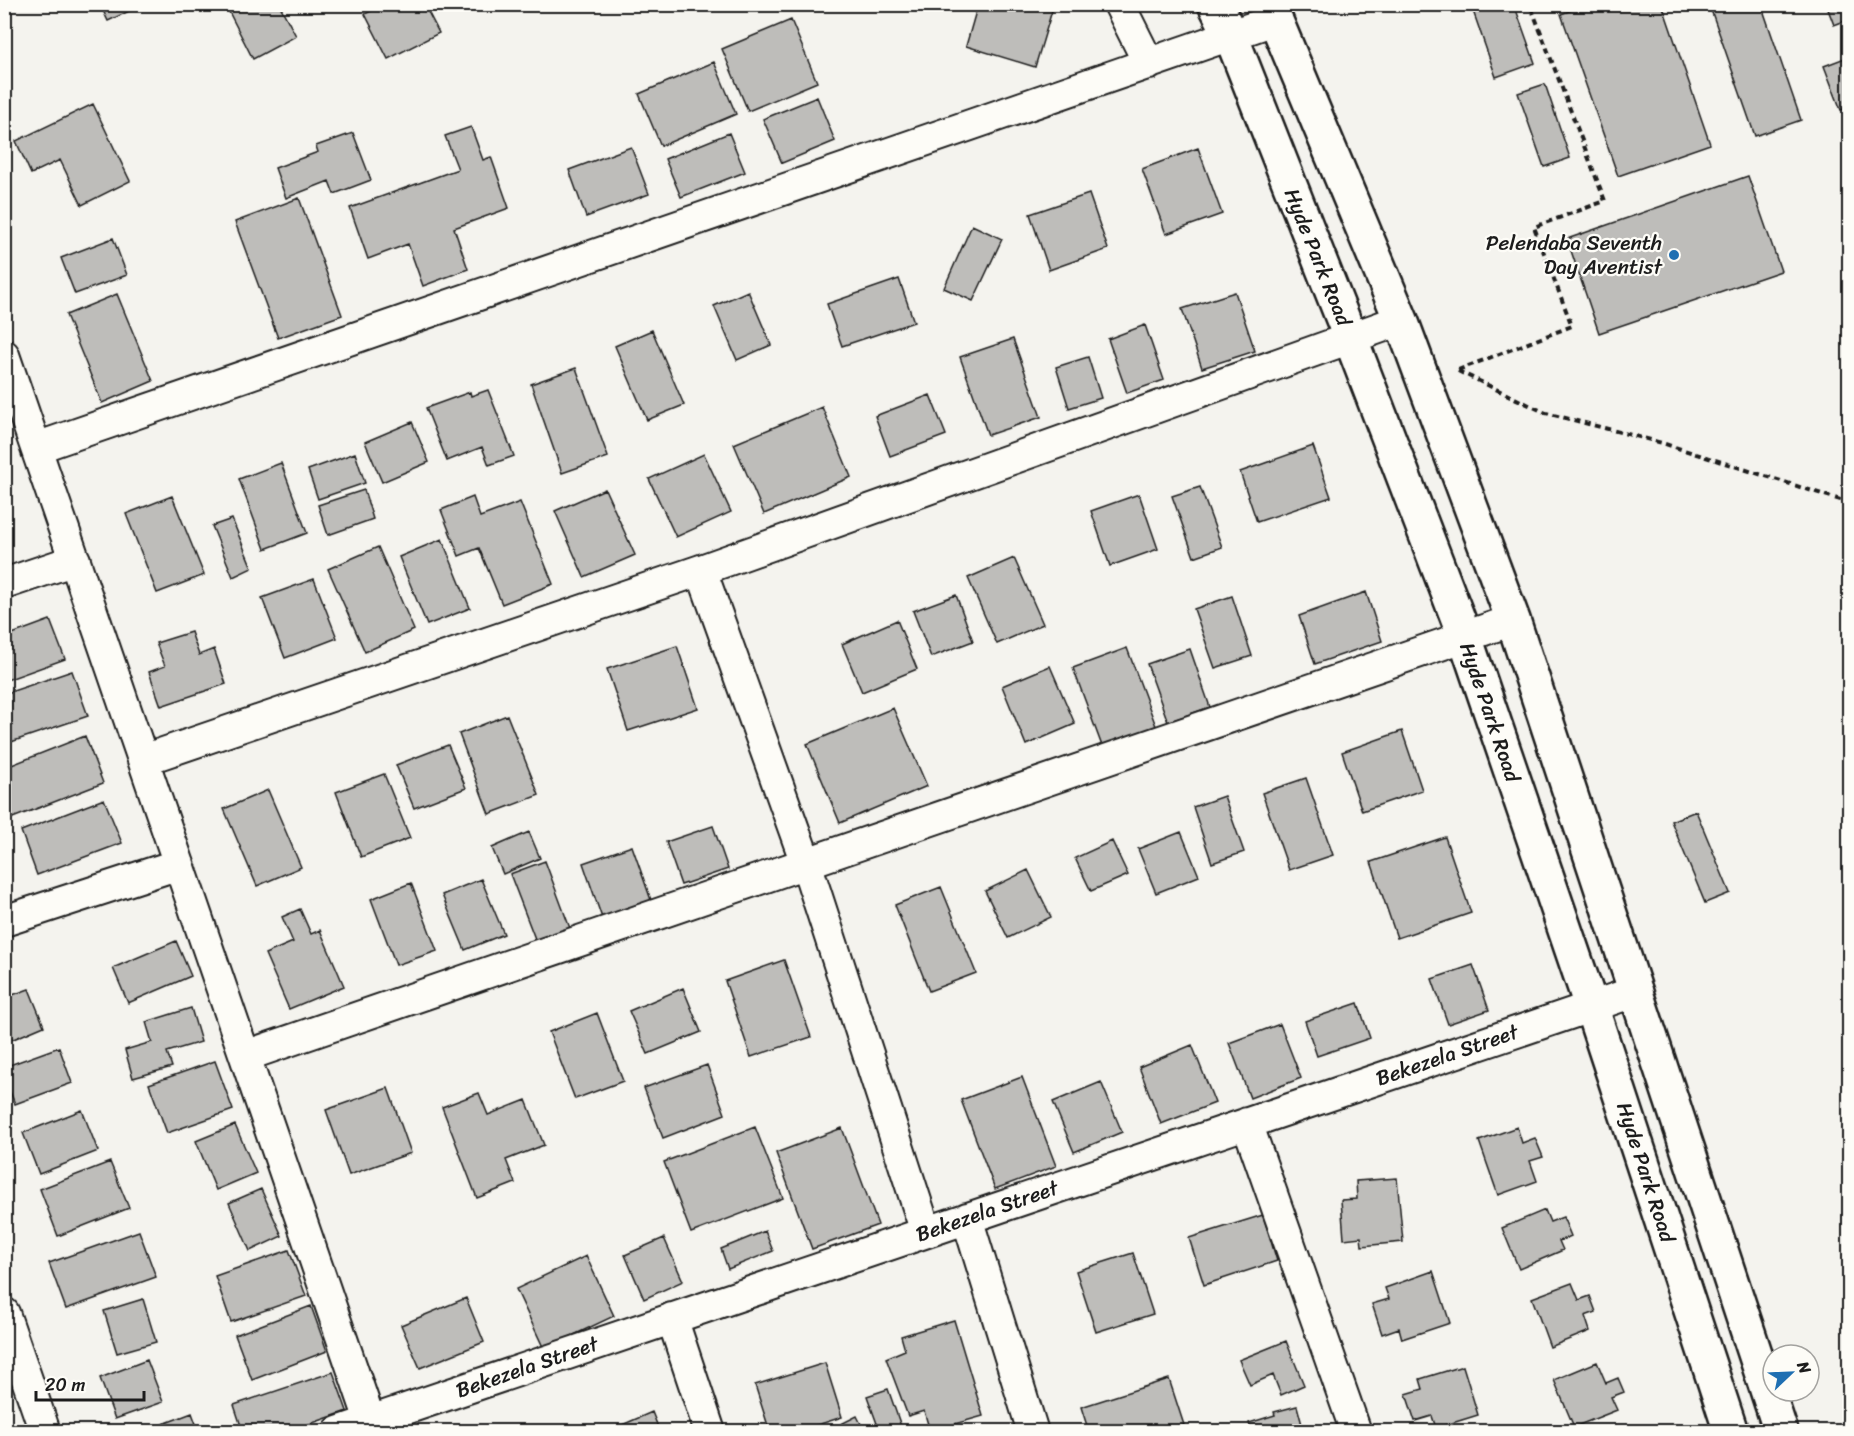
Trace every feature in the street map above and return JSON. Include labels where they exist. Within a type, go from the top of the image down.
[{"type":"street","points":[[1119,4],[1149,64]]},
{"type":"street","name":"Hyde Park Road","points":[[1215,4],[1231,36],[1465,637],[1591,1006],[1731,1431]]},
{"type":"street","points":[[36,448],[1231,36],[1273,12],[1406,334],[1513,620],[1781,1431]]},
{"type":"street","points":[[144,760],[701,570],[1350,338],[1406,334]]},
{"type":"street","points":[[4,356],[372,1426]]},
{"type":"street","points":[[4,584],[75,560]]},
{"type":"street","points":[[701,570],[806,863],[926,1232]]},
{"type":"street","points":[[245,1056],[1513,620]]},
{"type":"street","points":[[4,921],[179,864]]},
{"type":"street","name":"Bekezela Street","points":[[338,1431],[372,1426],[672,1318],[1637,991]]},
{"type":"street","points":[[1247,1123],[1356,1431]]},
{"type":"street","points":[[967,1218],[1033,1431]]},
{"type":"street","points":[[4,1313],[45,1431]]},
{"type":"street","points":[[672,1318],[710,1431]]},
{"type":"path","points":[[1458,370],[1572,326],[1534,226],[1605,201],[1530,4]]},
{"type":"path","points":[[1406,334],[1458,370],[1546,413],[1662,443],[1850,503]]},
{"type":"building","points":[[100,4],[141,4],[142,5],[108,21]]},
{"type":"building","points":[[225,4],[279,4],[296,36],[253,59]]},
{"type":"building","points":[[384,4],[424,4],[439,33],[388,59],[365,14]]},
{"type":"building","points":[[978,4],[1054,4],[1035,67],[966,46]]},
{"type":"building","points":[[1514,4],[1535,63],[1496,77],[1471,5]]},
{"type":"building","points":[[1588,4],[1662,4],[1710,144],[1618,176],[1561,14]]},
{"type":"building","points":[[1709,4],[1761,4],[1801,120],[1755,136]]},
{"type":"building","points":[[1826,4],[1850,4],[1850,19],[1834,25]]},
{"type":"building","points":[[791,20],[817,82],[748,111],[722,49]]},
{"type":"building","points":[[1850,56],[1850,107],[1841,110],[1824,66]]},
{"type":"building","points":[[714,62],[736,114],[661,146],[639,94]]},
{"type":"building","points":[[1545,84],[1570,158],[1544,167],[1518,93]]},
{"type":"building","points":[[817,97],[835,141],[782,163],[763,119]]},
{"type":"building","points":[[93,104],[130,181],[82,205],[60,160],[31,174],[16,141]]},
{"type":"building","points":[[471,127],[483,160],[491,157],[509,208],[454,228],[468,269],[423,286],[408,244],[368,259],[350,208],[458,169],[445,136]]},
{"type":"building","points":[[353,133],[371,180],[334,194],[329,181],[286,198],[275,168],[318,152],[316,146]]},
{"type":"building","points":[[729,133],[745,172],[681,197],[665,159]]},
{"type":"building","points":[[631,147],[649,194],[586,217],[569,170]]},
{"type":"building","points":[[1198,148],[1222,214],[1166,234],[1142,169]]},
{"type":"building","name":"Pelendaba Seventh Day Aventist","points":[[1748,176],[1781,271],[1599,333],[1567,239]]},
{"type":"building","points":[[1089,194],[1108,249],[1049,270],[1030,214]]},
{"type":"building","points":[[299,198],[342,315],[278,338],[235,222]]},
{"type":"building","points":[[972,225],[1002,239],[973,301],[944,288]]},
{"type":"building","points":[[113,238],[127,275],[75,294],[61,258]]},
{"type":"building","points":[[899,279],[914,322],[842,346],[827,304]]},
{"type":"building","points":[[748,291],[771,345],[737,360],[714,306]]},
{"type":"building","points":[[1235,292],[1255,351],[1202,368],[1182,309]]},
{"type":"building","points":[[117,294],[153,381],[102,403],[66,315]]},
{"type":"building","points":[[1145,325],[1164,380],[1127,393],[1108,339]]},
{"type":"building","points":[[652,330],[684,405],[647,420],[615,346]]},
{"type":"building","points":[[1013,339],[1041,417],[988,435],[960,357]]},
{"type":"building","points":[[1088,357],[1101,398],[1069,408],[1056,367]]},
{"type":"building","points":[[576,368],[608,457],[562,473],[531,384]]},
{"type":"building","points":[[488,390],[514,456],[489,465],[482,447],[447,461],[426,408],[470,392],[471,396]]},
{"type":"building","points":[[930,395],[946,435],[890,456],[875,416]]},
{"type":"building","points":[[822,407],[851,477],[764,514],[734,444]]},
{"type":"building","points":[[412,422],[429,462],[382,482],[365,442]]},
{"type":"building","points":[[1313,446],[1331,497],[1257,522],[1240,472]]},
{"type":"building","points":[[355,453],[365,483],[318,499],[308,470]]},
{"type":"building","points":[[704,454],[731,512],[676,537],[649,479]]},
{"type":"building","points":[[281,463],[307,533],[265,549],[239,479]]},
{"type":"building","points":[[1200,487],[1222,547],[1194,557],[1172,496]]},
{"type":"building","points":[[605,489],[635,555],[584,577],[555,511]]},
{"type":"building","points":[[364,490],[373,519],[328,535],[318,505]]},
{"type":"building","points":[[1139,494],[1158,549],[1110,566],[1091,511]]},
{"type":"building","points":[[172,496],[204,575],[157,593],[126,514]]},
{"type":"building","points":[[473,497],[480,517],[520,502],[553,584],[502,604],[479,548],[459,556],[441,510]]},
{"type":"building","points":[[232,519],[252,568],[233,577],[212,526]]},
{"type":"building","points":[[442,539],[470,608],[427,625],[399,557]]},
{"type":"building","points":[[378,547],[414,630],[365,652],[328,569]]},
{"type":"building","points":[[1014,558],[1043,624],[997,644],[968,578]]},
{"type":"building","points":[[314,579],[337,638],[285,658],[262,598]]},
{"type":"building","points":[[1366,592],[1382,641],[1315,664],[1299,616]]},
{"type":"building","points":[[956,595],[973,641],[931,657],[913,611]]},
{"type":"building","points":[[1232,596],[1252,656],[1215,668],[1194,609]]},
{"type":"building","points":[[50,620],[65,659],[4,681],[4,637]]},
{"type":"building","points":[[897,620],[917,669],[862,692],[842,644]]},
{"type":"building","points":[[191,632],[199,655],[214,649],[226,684],[161,706],[149,672],[165,666],[156,643]]},
{"type":"building","points":[[677,646],[698,708],[628,731],[607,669]]},
{"type":"building","points":[[1127,648],[1159,734],[1105,754],[1073,668]]},
{"type":"building","points":[[1190,649],[1210,707],[1168,722],[1147,664]]},
{"type":"building","points":[[1050,666],[1075,724],[1026,745],[1002,686]]},
{"type":"building","points":[[72,671],[88,716],[11,742],[4,723],[4,694]]},
{"type":"building","points":[[893,708],[927,786],[840,823],[807,744]]},
{"type":"building","points":[[507,715],[539,795],[489,814],[459,734]]},
{"type":"building","points":[[1402,731],[1422,790],[1362,811],[1342,752]]},
{"type":"building","points":[[85,736],[103,783],[10,819],[4,805],[4,768]]},
{"type":"building","points":[[448,745],[466,788],[414,808],[396,765]]},
{"type":"building","points":[[384,774],[410,838],[361,857],[336,792]]},
{"type":"building","points":[[1306,778],[1333,855],[1289,870],[1262,793]]},
{"type":"building","points":[[268,790],[301,867],[257,886],[224,809]]},
{"type":"building","points":[[1224,796],[1244,852],[1212,863],[1193,807]]},
{"type":"building","points":[[104,799],[122,843],[37,875],[21,831]]},
{"type":"building","points":[[1696,811],[1730,893],[1705,903],[1671,821]]},
{"type":"building","points":[[713,826],[728,869],[681,885],[666,842]]},
{"type":"building","points":[[529,832],[540,858],[503,874],[492,848]]},
{"type":"building","points":[[1181,832],[1199,876],[1156,893],[1138,849]]},
{"type":"building","points":[[1445,837],[1471,913],[1397,938],[1371,862]]},
{"type":"building","points":[[1112,841],[1128,875],[1091,891],[1075,858]]},
{"type":"building","points":[[632,846],[651,900],[602,918],[583,863]]},
{"type":"building","points":[[545,861],[571,931],[537,944],[510,874]]},
{"type":"building","points":[[1028,870],[1051,917],[1008,938],[985,891]]},
{"type":"building","points":[[481,879],[504,934],[465,950],[442,895]]},
{"type":"building","points":[[411,883],[437,951],[396,965],[371,899]]},
{"type":"building","points":[[941,887],[976,973],[929,991],[895,905]]},
{"type":"building","points":[[300,909],[311,934],[320,930],[344,986],[289,1009],[265,954],[293,942],[282,917]]},
{"type":"building","points":[[176,941],[191,976],[128,1003],[113,968]]},
{"type":"building","points":[[784,960],[811,1037],[751,1057],[725,981]]},
{"type":"building","points":[[1473,965],[1489,1010],[1448,1024],[1432,979]]},
{"type":"building","points":[[683,988],[701,1032],[648,1054],[629,1011]]},
{"type":"building","points":[[29,989],[44,1026],[4,1043],[4,998]]},
{"type":"building","points":[[1358,1003],[1370,1038],[1317,1056],[1305,1021]]},
{"type":"building","points":[[191,1008],[201,1042],[167,1052],[172,1067],[133,1078],[125,1050],[152,1042],[146,1022]]},
{"type":"building","points":[[597,1013],[623,1081],[575,1099],[549,1032]]},
{"type":"building","points":[[1280,1024],[1301,1078],[1250,1098],[1229,1043]]},
{"type":"building","points":[[1192,1045],[1215,1103],[1161,1124],[1139,1067]]},
{"type":"building","points":[[59,1047],[72,1083],[15,1104],[4,1077],[4,1067]]},
{"type":"building","points":[[215,1061],[233,1110],[167,1133],[149,1084]]},
{"type":"building","points":[[707,1065],[725,1114],[663,1138],[644,1088]]},
{"type":"building","points":[[1022,1077],[1056,1166],[995,1189],[961,1100]]},
{"type":"building","points":[[1101,1082],[1122,1132],[1074,1152],[1053,1102]]},
{"type":"building","points":[[388,1088],[411,1153],[349,1175],[326,1110]]},
{"type":"building","points":[[479,1093],[488,1115],[526,1100],[544,1145],[506,1160],[515,1183],[477,1198],[442,1107]]},
{"type":"building","points":[[82,1110],[98,1151],[39,1174],[23,1133]]},
{"type":"building","points":[[235,1125],[256,1173],[216,1190],[196,1141]]},
{"type":"building","points":[[755,1127],[783,1198],[691,1233],[664,1162]]},
{"type":"building","points":[[1517,1127],[1522,1143],[1535,1138],[1543,1157],[1530,1161],[1537,1181],[1498,1195],[1479,1141]]},
{"type":"building","points":[[842,1128],[878,1225],[812,1249],[776,1153]]},
{"type":"building","points":[[110,1162],[129,1208],[58,1236],[40,1189]]},
{"type":"building","points":[[1397,1178],[1403,1242],[1362,1246],[1361,1237],[1344,1239],[1341,1200],[1357,1199],[1356,1181]]},
{"type":"building","points":[[261,1189],[282,1236],[250,1251],[229,1203]]},
{"type":"building","points":[[1545,1210],[1550,1222],[1563,1217],[1571,1236],[1559,1241],[1563,1250],[1519,1269],[1502,1228]]},
{"type":"building","points":[[1263,1215],[1277,1261],[1204,1285],[1189,1238]]},
{"type":"building","points":[[139,1231],[156,1277],[66,1309],[49,1263]]},
{"type":"building","points":[[765,1231],[773,1251],[728,1269],[721,1249]]},
{"type":"building","points":[[664,1238],[683,1281],[644,1299],[625,1255]]},
{"type":"building","points":[[289,1250],[306,1296],[231,1322],[215,1276]]},
{"type":"building","points":[[1133,1253],[1153,1314],[1096,1332],[1076,1271]]},
{"type":"building","points":[[586,1256],[614,1316],[544,1349],[516,1289]]},
{"type":"building","points":[[1433,1271],[1450,1323],[1402,1339],[1399,1328],[1382,1334],[1372,1304],[1389,1299],[1385,1288]]},
{"type":"building","points":[[1572,1283],[1579,1300],[1590,1296],[1596,1312],[1585,1316],[1590,1331],[1550,1347],[1532,1298]]},
{"type":"building","points":[[466,1298],[484,1342],[420,1368],[401,1325]]},
{"type":"building","points":[[143,1299],[156,1342],[117,1353],[104,1311]]},
{"type":"building","points":[[311,1306],[327,1351],[252,1380],[235,1335]]},
{"type":"building","points":[[954,1320],[983,1416],[930,1431],[924,1411],[908,1416],[886,1358],[905,1350],[901,1336]]},
{"type":"building","points":[[1286,1341],[1304,1385],[1281,1395],[1273,1375],[1250,1385],[1239,1360]]},
{"type":"building","points":[[147,1360],[163,1402],[115,1419],[100,1378]]},
{"type":"building","points":[[1597,1362],[1606,1383],[1618,1378],[1624,1392],[1611,1397],[1617,1410],[1574,1427],[1554,1380]]},
{"type":"building","points":[[825,1363],[842,1417],[796,1432],[770,1432],[755,1385]]},
{"type":"building","points":[[1463,1366],[1478,1415],[1436,1428],[1432,1416],[1415,1421],[1406,1394],[1423,1389],[1420,1379]]},
{"type":"building","points":[[333,1372],[347,1411],[287,1432],[243,1432],[234,1405]]},
{"type":"building","points":[[1169,1379],[1184,1425],[1163,1432],[1089,1432],[1081,1407]]},
{"type":"building","points":[[888,1389],[903,1432],[880,1432],[867,1396]]},
{"type":"building","points":[[1297,1406],[1304,1432],[1252,1432],[1249,1423],[1275,1415],[1274,1412]]},
{"type":"building","points":[[652,1412],[660,1432],[606,1432]]},
{"type":"building","points":[[192,1413],[199,1432],[142,1432]]},
{"type":"building","points":[[857,1416],[865,1432],[833,1432],[831,1429]]},
{"type":"place","name":"Pelendaba Seventh Day Aventist","points":[[1674,255]]}]
